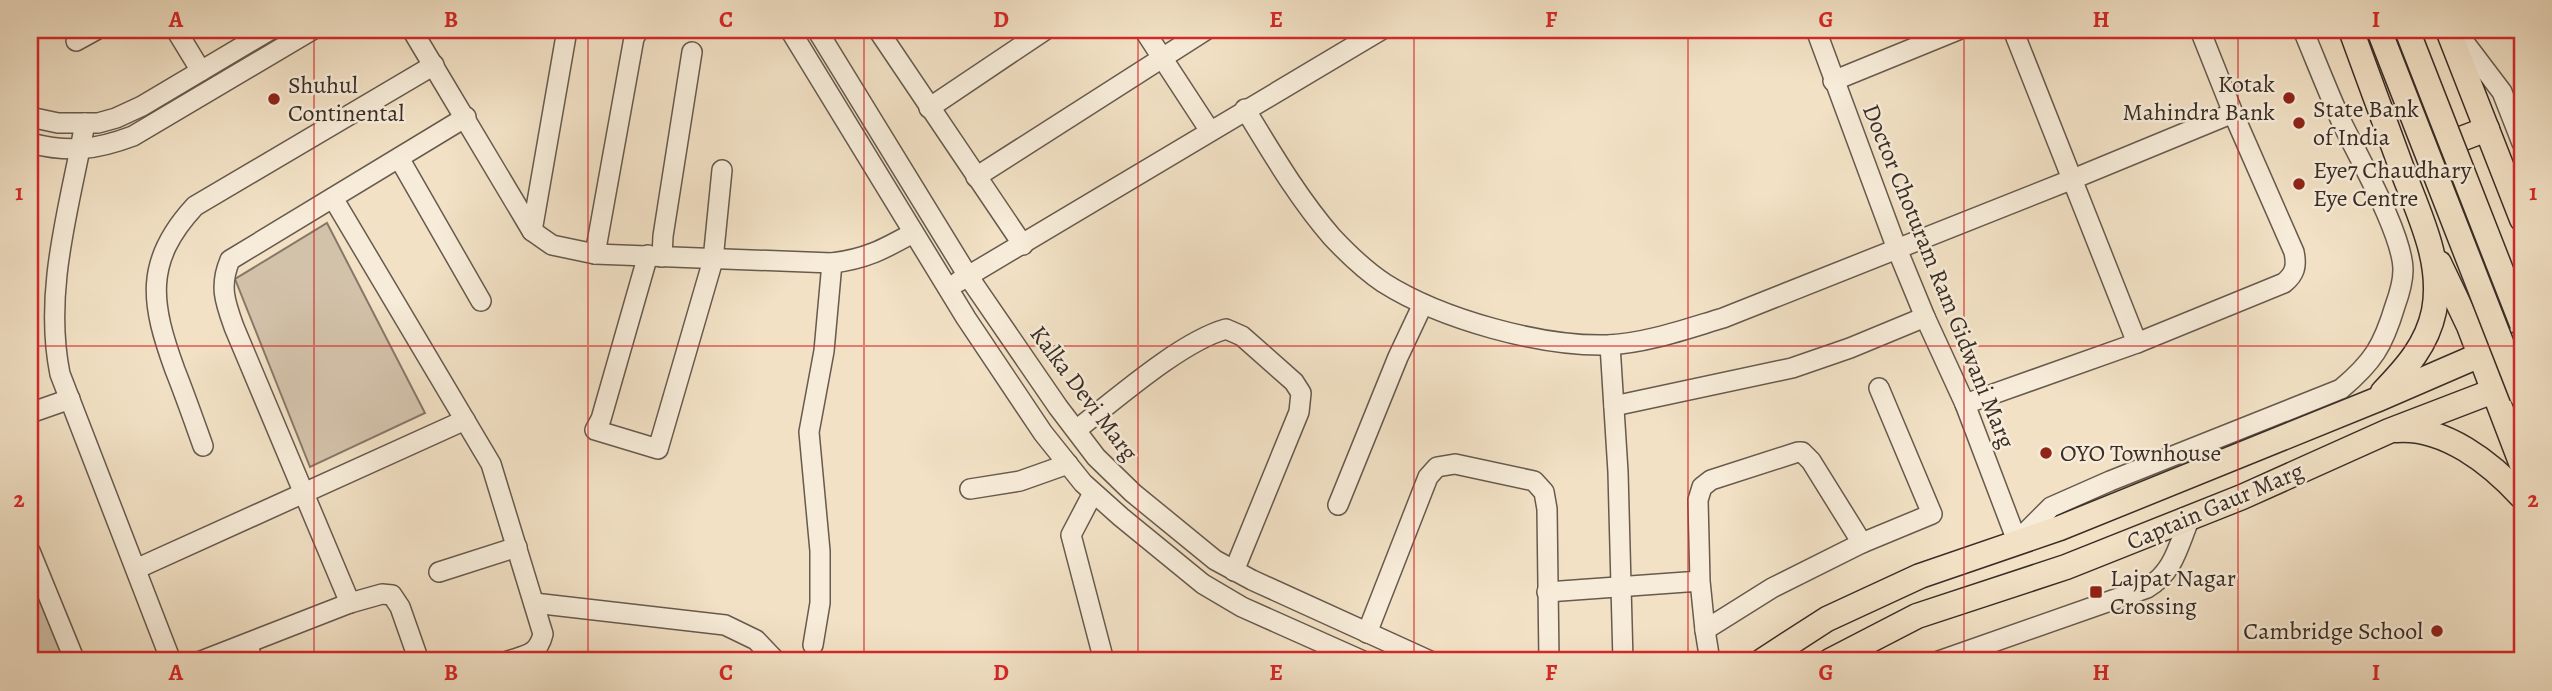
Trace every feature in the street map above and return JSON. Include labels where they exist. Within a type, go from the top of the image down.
[{"type":"main road","points":[[2351,30],[2433,255],[2437,293],[2428,331],[2410,364],[2375,400]]},
{"type":"main road","points":[[2379,30],[2522,396]]},
{"type":"main road","points":[[2407,30],[2522,324]]},
{"type":"main road","points":[[2448,30],[2522,219]]},
{"type":"main road","points":[[2399,162],[2487,129]]},
{"type":"main road","points":[[2427,237],[2480,355],[2522,466]]},
{"type":"main road","points":[[1762,661],[1827,619],[1920,576],[2060,528],[2480,355],[2522,343]]},
{"type":"main road","name":"Captain Gaur Marg","points":[[1829,661],[1917,615],[2066,567],[2242,497],[2389,431],[2522,380]]},
{"type":"main road","points":[[2389,431],[2415,429],[2441,438],[2489,466],[2522,497]]},
{"type":"street","points":[[76,41],[96,30]]},
{"type":"street","points":[[176,30],[201,71]]},
{"type":"street","points":[[30,117],[58,123],[85,123],[116,118],[142,106],[270,30]]},
{"type":"street","points":[[30,143],[50,148],[80,150],[110,145],[133,136],[312,30]]},
{"type":"street","points":[[412,30],[532,231],[552,245],[595,254],[832,263],[855,261],[875,255],[913,233]]},
{"type":"street","points":[[532,231],[568,30]]},
{"type":"street","points":[[595,254],[634,38],[639,30]]},
{"type":"street","points":[[790,30],[947,289],[1043,433],[1093,493],[1203,584],[1242,607],[1363,661]]},
{"type":"street","name":"Kalka Devi Marg","points":[[817,30],[968,276],[1096,457],[1133,493],[1215,560],[1430,661]]},
{"type":"street","points":[[879,30],[1023,245]]},
{"type":"street","points":[[929,108],[1045,30]]},
{"type":"street","points":[[1143,30],[1210,131]]},
{"type":"street","points":[[976,177],[1206,30]]},
{"type":"street","points":[[947,289],[1381,30]]},
{"type":"street","name":"Doctor Choturam Ram Gidwani Marg","points":[[1816,30],[1897,249],[1924,317],[1965,404],[2017,541]]},
{"type":"street","points":[[1833,81],[1958,30]]},
{"type":"street","points":[[2013,30],[2137,343]]},
{"type":"street","points":[[1965,404],[2137,343],[2284,283],[2293,276],[2297,263],[2294,252],[2200,30]]},
{"type":"street","points":[[2017,541],[2051,507],[2341,389],[2378,351],[2388,331],[2401,290],[2403,269],[2399,243],[2341,120],[2303,30]]},
{"type":"street","points":[[2455,30],[2502,92],[2522,143]]},
{"type":"street","points":[[692,52],[663,236],[595,430],[658,449],[713,260],[722,170]]},
{"type":"street","points":[[203,446],[157,314],[156,278],[166,247],[178,225],[195,206],[434,65]]},
{"type":"street","points":[[1245,109],[1280,167],[1333,238],[1383,283],[1423,304],[1472,322],[1566,343],[1610,345],[1662,336],[1723,318],[2233,113]]},
{"type":"street","points":[[350,604],[234,327],[225,302],[223,276],[230,260],[466,117]]},
{"type":"street","points":[[85,123],[55,281],[54,345],[60,374],[171,661]]},
{"type":"street","points":[[398,158],[481,300]]},
{"type":"street","points":[[333,198],[491,464],[543,634],[540,645],[533,653],[508,661]]},
{"type":"street","points":[[2399,243],[2414,202]]},
{"type":"street","points":[[813,645],[820,603],[820,551],[809,432],[824,351],[832,263]]},
{"type":"street","points":[[1338,505],[1398,357],[1423,304]]},
{"type":"street","points":[[1614,406],[1792,368],[1850,348],[1924,317]]},
{"type":"street","points":[[1076,430],[1158,367],[1211,333],[1226,329],[1242,336],[1294,382],[1301,393],[1299,412],[1234,570]]},
{"type":"street","points":[[1610,345],[1619,472],[1623,661]]},
{"type":"street","points":[[1705,630],[1772,588],[1862,543],[1932,514],[1879,388]]},
{"type":"street","points":[[30,413],[70,399]]},
{"type":"street","points":[[136,569],[464,420]]},
{"type":"street","points":[[1704,661],[1705,630],[1700,581],[1698,500],[1702,487],[1711,480],[1802,452],[1811,461],[1862,543]]},
{"type":"street","points":[[970,489],[1020,481],[1068,464]]},
{"type":"street","points":[[1367,633],[1429,477],[1437,467],[1455,464],[1534,481],[1544,492],[1548,509],[1549,661]]},
{"type":"street","points":[[1093,493],[1071,535],[1104,661]]},
{"type":"street","points":[[1939,661],[2147,588],[2169,570],[2190,518]]},
{"type":"street","points":[[439,572],[517,547]]},
{"type":"street","points":[[32,561],[75,661]]},
{"type":"street","points":[[1547,592],[1700,581]]},
{"type":"street","points":[[201,661],[250,652],[350,604],[382,594],[392,595],[400,607],[419,661]]},
{"type":"street","points":[[534,603],[725,625],[756,640],[776,661]]},
{"type":"shaded area","points":[[327,223],[425,413],[310,467],[235,279]]},
{"type":"shaded area","points":[[30,577],[65,661],[30,661]]},
{"type":"place","name":"Kotak Mahindra Bank","points":[[2289,98]]},
{"type":"place","name":"Shuhul Continental","points":[[274,99]]},
{"type":"place","name":"State Bank of India","points":[[2299,123]]},
{"type":"place","name":"Eye7 Chaudhary Eye Centre","points":[[2299,184]]},
{"type":"place","name":"OYO Townhouse","points":[[2046,453]]},
{"type":"place","name":"Lajpat Nagar Crossing","points":[[2096,592]]},
{"type":"place","name":"Cambridge School","points":[[2437,631]]}]
